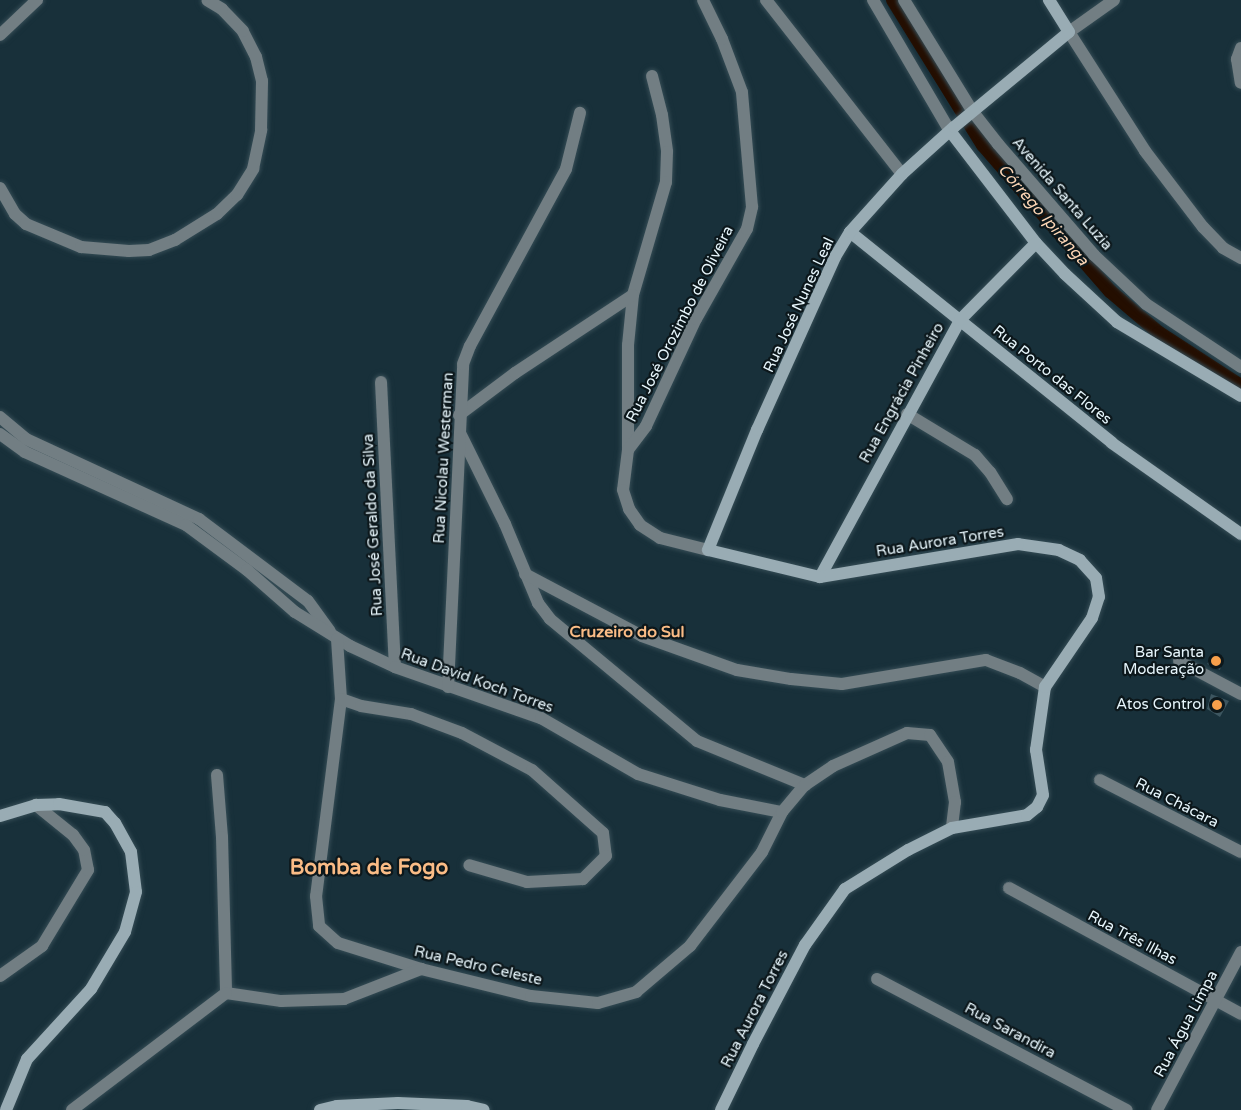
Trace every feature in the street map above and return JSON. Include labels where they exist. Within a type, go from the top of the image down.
[{"type":"street","points":[[0,35],[37,0]]},
{"type":"street","points":[[0,190],[15,214],[26,224],[81,247],[129,251],[149,250],[175,240],[217,214],[237,195],[253,170],[261,130],[262,81],[256,57],[243,32],[222,9],[207,0]]},
{"type":"street","name":"Rua José Orozimbo de Oliveira","points":[[628,450],[646,426],[696,319],[747,229],[752,207],[742,92],[704,0]]},
{"type":"street","points":[[766,0],[903,174]]},
{"type":"street","points":[[873,0],[952,129],[1036,243],[1065,274],[1117,322],[1241,396]]},
{"type":"street","name":"Avenida Santa Luzia","points":[[904,0],[970,114],[1048,203],[1121,282],[1194,338],[1241,367]]},
{"type":"street","points":[[1049,0],[1145,151],[1188,208],[1223,248],[1241,258]]},
{"type":"street","name":"Rua José Nunes Leal","points":[[708,550],[762,420],[835,257],[850,232],[903,174],[952,129],[1070,32],[1114,0]]},
{"type":"street","points":[[1241,48],[1237,59],[1241,83]]},
{"type":"street","name":"Rua Aurora Torres","points":[[652,76],[662,115],[667,152],[666,182],[633,295],[628,345],[628,450],[623,490],[629,509],[640,525],[660,538],[820,577],[1018,544],[1059,550],[1080,560],[1096,578],[1099,597],[1092,618],[1045,687],[1036,750],[1043,795],[1037,807],[1027,815],[952,828],[908,850],[845,889],[805,945],[721,1110]]},
{"type":"street","name":"Rua Nicolau Westerman","points":[[448,687],[459,415],[464,364],[470,346],[566,170],[580,113]]},
{"type":"street","name":"Rua Porto das Flores","points":[[850,232],[1112,443],[1241,534]]},
{"type":"street","name":"Rua Engrácia Pinheiro","points":[[820,577],[960,320],[1036,243]]},
{"type":"street","points":[[459,415],[515,373],[633,295]]},
{"type":"street","name":"Rua José Geraldo da Silva","points":[[381,382],[395,667]]},
{"type":"street","points":[[907,414],[975,455],[990,472],[1006,499]]},
{"type":"street","name":"Rua David Koch Torres","points":[[0,417],[26,439],[199,519],[308,601],[334,637]]},
{"type":"street","points":[[459,432],[506,524],[538,603],[550,620],[697,741],[805,785]]},
{"type":"street","name":"Rua David Koch Torres","points":[[0,434],[25,452],[186,525],[247,570],[295,612],[334,637],[395,667],[541,718],[638,774],[720,801],[782,812]]},
{"type":"street","points":[[525,574],[642,636],[737,670],[842,684],[986,660],[1020,673],[1045,687]]},
{"type":"street","name":"Rua Pedro Celeste","points":[[334,637],[341,699],[316,896],[319,926],[338,943],[420,969],[531,996],[598,1003],[636,992],[690,946],[762,852],[782,812],[805,785],[833,766],[907,734],[930,735],[948,762],[955,802],[952,828]]},
{"type":"street","points":[[1179,661],[1241,694]]},
{"type":"street","points":[[341,699],[361,706],[411,714],[462,733],[532,770],[603,833],[606,856],[583,879],[527,882],[469,865]]},
{"type":"street","points":[[217,775],[222,837],[226,993]]},
{"type":"street","name":"Rua Chácara","points":[[1100,780],[1241,852]]},
{"type":"street","points":[[0,976],[42,946],[88,870],[84,849],[73,835],[36,805]]},
{"type":"street","points":[[0,816],[36,805],[68,805],[105,812],[115,823],[131,852],[136,892],[125,932],[91,989],[27,1059],[6,1110]]},
{"type":"street","name":"Rua Três Ilhas","points":[[1009,888],[1241,1014]]},
{"type":"street","name":"Rua Água Limpa","points":[[1157,1110],[1241,952]]},
{"type":"street","points":[[72,1110],[226,993],[281,1001],[344,999],[420,969]]},
{"type":"street","name":"Rua Sarandira","points":[[877,979],[1127,1110]]},
{"type":"street","points":[[320,1110],[337,1106],[398,1103],[441,1108],[467,1106],[484,1110]]},
{"type":"building","name":"Bar Santa Moderação","points":[[1215,654],[1223,657],[1220,670],[1207,664]]},
{"type":"building","name":"Atos Control","points":[[1211,694],[1229,701],[1220,717],[1207,709]]},
{"type":"waterway","name":"Córrego Ipiranga","points":[[893,0],[983,145],[1110,291],[1159,333],[1241,386]]},
{"type":"place","name":"Bar Santa Moderação","points":[[1216,661]]},
{"type":"place","name":"Atos Control","points":[[1217,705]]},
{"type":"district","name":"Cruzeiro do Sul","points":[[627,632]]},
{"type":"district","name":"Bomba de Fogo","points":[[369,868]]}]
